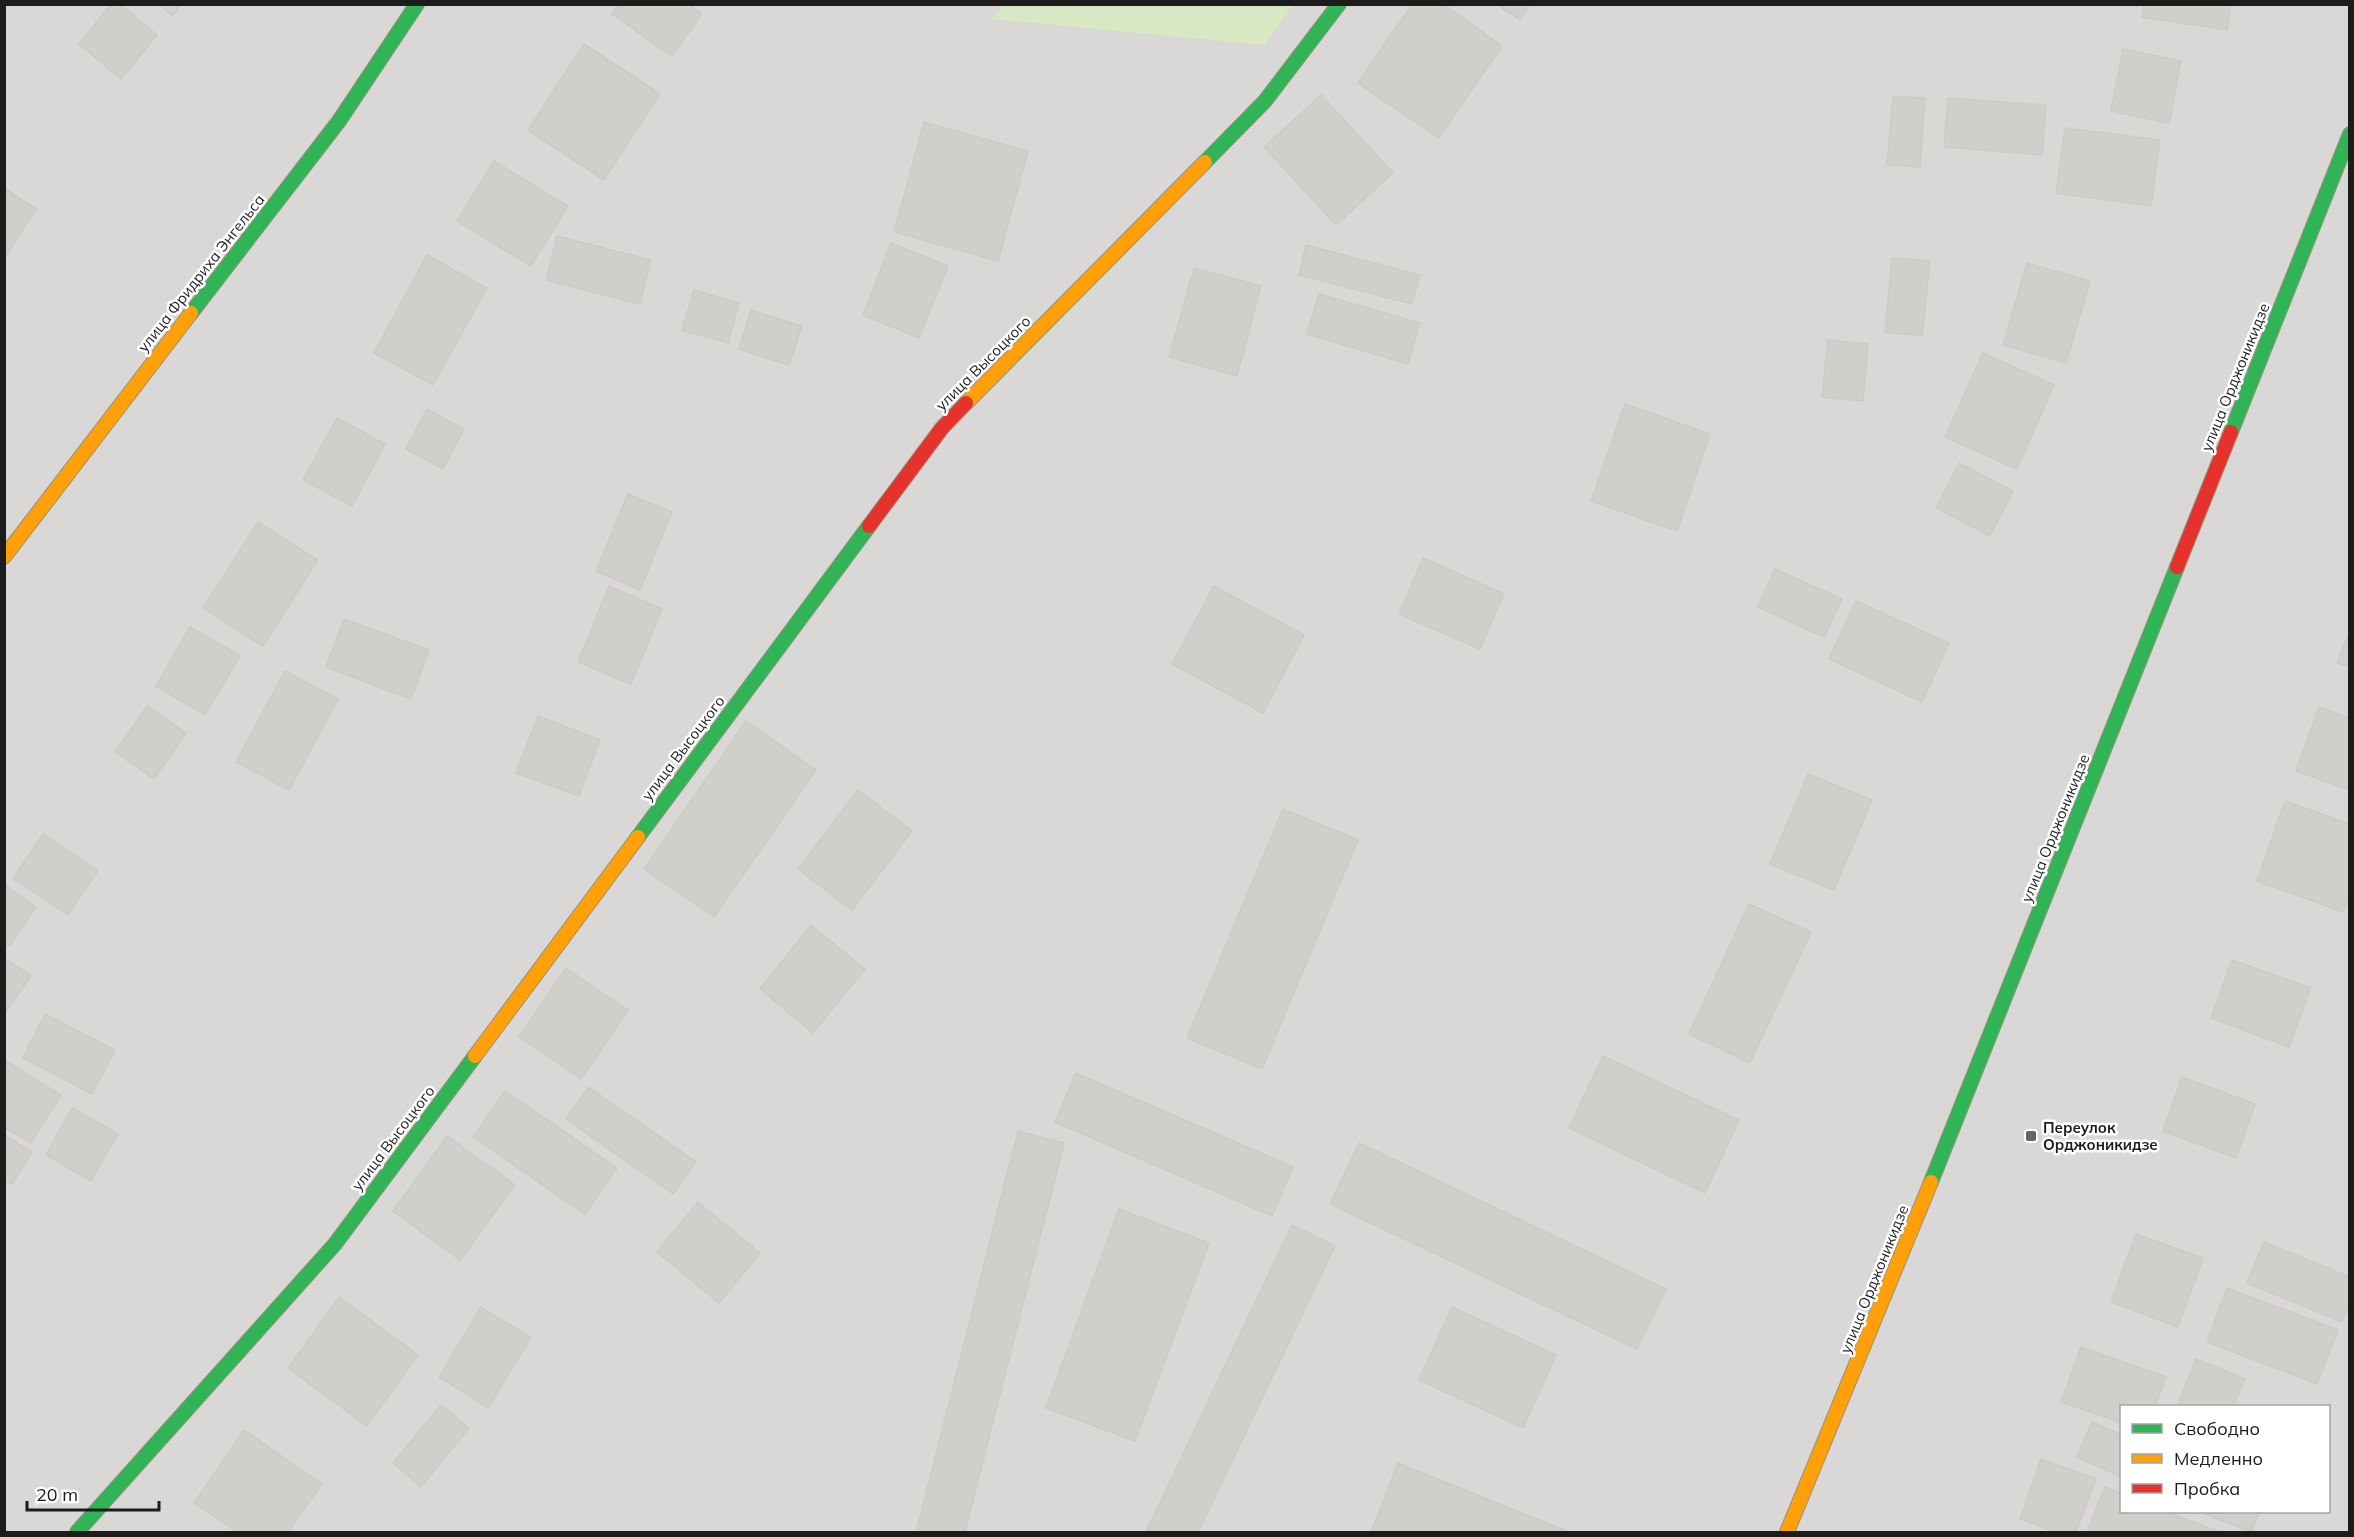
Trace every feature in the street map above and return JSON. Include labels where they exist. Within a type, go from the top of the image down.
[{"type":"street","name":"улица Фридриха Энгельса","points":[[4,557],[339,121],[417,4]]},
{"type":"street","name":"улица Высоцкого","points":[[77,1533],[335,1244],[942,428],[1265,100],[1339,4]]},
{"type":"street","name":"улица Орджоникидзе","points":[[1787,1533],[1962,1108],[2349,134]]},
{"type":"shaded area","points":[[5,5],[2349,5],[2349,1532],[5,1532]]},
{"type":"green space","points":[[1003,5],[1293,5],[1265,45],[992,19]]},
{"type":"building","points":[[111,4],[120,4],[157,35],[121,79],[79,44]]},
{"type":"building","points":[[159,4],[182,4],[172,16]]},
{"type":"building","points":[[619,4],[688,4],[702,14],[672,56],[612,14]]},
{"type":"building","points":[[1412,4],[1443,4],[1502,46],[1439,138],[1358,83]]},
{"type":"building","points":[[1496,4],[1530,4],[1520,20]]},
{"type":"building","points":[[2144,4],[2231,4],[2227,30],[2142,17]]},
{"type":"building","points":[[584,44],[660,94],[604,180],[528,130]]},
{"type":"building","points":[[2123,49],[2181,61],[2169,123],[2111,111]]},
{"type":"building","points":[[1321,95],[1393,173],[1336,225],[1264,147]]},
{"type":"building","points":[[1893,96],[1925,98],[1920,167],[1887,165]]},
{"type":"building","points":[[1948,98],[2046,105],[2042,155],[1944,147]]},
{"type":"building","points":[[924,122],[1028,151],[998,261],[894,232]]},
{"type":"building","points":[[2065,128],[2160,140],[2151,206],[2056,193]]},
{"type":"building","points":[[494,161],[568,206],[531,266],[457,221]]},
{"type":"building","points":[[4,188],[36,209],[4,259]]},
{"type":"building","points":[[557,236],[651,260],[640,304],[546,280]]},
{"type":"building","points":[[891,243],[948,266],[919,338],[863,315]]},
{"type":"building","points":[[1306,245],[1420,275],[1412,304],[1299,275]]},
{"type":"building","points":[[427,255],[487,288],[433,385],[374,353]]},
{"type":"building","points":[[1892,258],[1930,261],[1922,336],[1885,332]]},
{"type":"building","points":[[2027,263],[2090,281],[2066,363],[2003,345]]},
{"type":"building","points":[[1194,268],[1261,286],[1237,376],[1169,357]]},
{"type":"building","points":[[694,290],[739,303],[728,343],[682,330]]},
{"type":"building","points":[[1319,294],[1420,323],[1408,364],[1307,334]]},
{"type":"building","points":[[751,310],[802,326],[789,365],[739,349]]},
{"type":"building","points":[[1828,340],[1868,344],[1863,401],[1822,397]]},
{"type":"building","points":[[1983,353],[2054,385],[2017,469],[1945,437]]},
{"type":"building","points":[[1625,404],[1710,434],[1677,531],[1591,501]]},
{"type":"building","points":[[427,409],[464,429],[443,469],[406,449]]},
{"type":"building","points":[[337,418],[385,444],[352,506],[303,480]]},
{"type":"building","points":[[1959,463],[2013,491],[1990,536],[1936,508]]},
{"type":"building","points":[[628,494],[672,512],[640,590],[596,571]]},
{"type":"building","points":[[258,522],[318,560],[263,646],[203,608]]},
{"type":"building","points":[[1423,558],[1504,594],[1480,649],[1399,614]]},
{"type":"building","points":[[1775,569],[1842,599],[1824,637],[1758,607]]},
{"type":"building","points":[[609,586],[662,609],[631,684],[578,662]]},
{"type":"building","points":[[1214,586],[1304,635],[1263,713],[1172,664]]},
{"type":"building","points":[[1856,601],[1949,643],[1922,702],[1829,659]]},
{"type":"building","points":[[344,619],[429,650],[411,699],[326,667]]},
{"type":"building","points":[[190,627],[240,656],[205,715],[156,686]]},
{"type":"building","points":[[2350,630],[2350,667],[2337,663]]},
{"type":"building","points":[[285,671],[338,699],[289,790],[236,762]]},
{"type":"building","points":[[147,706],[186,733],[154,779],[115,752]]},
{"type":"building","points":[[2319,707],[2350,718],[2350,790],[2296,771]]},
{"type":"building","points":[[538,716],[600,740],[579,796],[516,773]]},
{"type":"building","points":[[746,721],[816,770],[714,917],[644,869]]},
{"type":"building","points":[[1808,774],[1872,800],[1834,890],[1770,864]]},
{"type":"building","points":[[858,790],[912,831],[852,910],[798,869]]},
{"type":"building","points":[[2285,801],[2350,824],[2350,896],[2343,912],[2257,881]]},
{"type":"building","points":[[1283,809],[1358,840],[1262,1069],[1187,1038]]},
{"type":"building","points":[[43,834],[98,871],[68,915],[13,878]]},
{"type":"building","points":[[7,886],[36,907],[10,946],[4,943],[4,890]]},
{"type":"building","points":[[1749,904],[1811,932],[1750,1063],[1689,1034]]},
{"type":"building","points":[[811,925],[865,969],[813,1033],[760,989]]},
{"type":"building","points":[[4,958],[31,976],[4,1015]]},
{"type":"building","points":[[2232,960],[2311,988],[2289,1047],[2211,1018]]},
{"type":"building","points":[[566,968],[628,1010],[581,1079],[519,1037]]},
{"type":"building","points":[[45,1014],[115,1050],[92,1094],[23,1058]]},
{"type":"building","points":[[1603,1056],[1739,1120],[1705,1193],[1569,1128]]},
{"type":"building","points":[[4,1060],[61,1095],[31,1143],[4,1127]]},
{"type":"building","points":[[1076,1073],[1293,1167],[1272,1216],[1055,1122]]},
{"type":"building","points":[[2182,1077],[2255,1104],[2236,1158],[2163,1131]]},
{"type":"building","points":[[589,1087],[696,1162],[673,1194],[566,1119]]},
{"type":"building","points":[[505,1091],[617,1168],[585,1214],[473,1137]]},
{"type":"building","points":[[72,1108],[118,1134],[91,1181],[46,1155]]},
{"type":"building","points":[[1018,1131],[1064,1143],[965,1532],[930,1532],[917,1529]]},
{"type":"building","points":[[4,1135],[32,1152],[12,1184],[4,1179]]},
{"type":"building","points":[[447,1136],[515,1185],[460,1260],[393,1211]]},
{"type":"building","points":[[1359,1143],[1666,1289],[1637,1349],[1330,1204]]},
{"type":"building","points":[[698,1202],[760,1253],[719,1303],[657,1252]]},
{"type":"building","points":[[1119,1209],[1209,1243],[1135,1441],[1046,1408]]},
{"type":"building","points":[[1292,1225],[1335,1246],[1198,1532],[1146,1532]]},
{"type":"building","points":[[2136,1234],[2203,1258],[2178,1327],[2111,1302]]},
{"type":"building","points":[[2264,1242],[2350,1277],[2350,1303],[2342,1322],[2247,1283]]},
{"type":"building","points":[[2227,1288],[2338,1330],[2317,1384],[2207,1342]]},
{"type":"building","points":[[339,1297],[418,1355],[367,1426],[288,1368]]},
{"type":"building","points":[[481,1307],[531,1338],[488,1408],[439,1377]]},
{"type":"building","points":[[1452,1307],[1556,1355],[1523,1428],[1419,1380]]},
{"type":"building","points":[[2081,1347],[2166,1377],[2155,1405],[2120,1405],[2120,1422],[2061,1402]]},
{"type":"building","points":[[2196,1359],[2245,1379],[2233,1405],[2177,1405]]},
{"type":"building","points":[[441,1405],[469,1428],[421,1487],[393,1463]]},
{"type":"building","points":[[2092,1422],[2120,1434],[2120,1476],[2077,1457]]},
{"type":"building","points":[[244,1430],[322,1484],[288,1532],[237,1532],[194,1503]]},
{"type":"building","points":[[2041,1459],[2096,1479],[2076,1532],[2057,1532],[2020,1519]]},
{"type":"building","points":[[1398,1463],[1569,1532],[1378,1532],[1372,1530]]},
{"type":"building","points":[[2105,1487],[2120,1493],[2120,1513],[2170,1513],[2220,1532],[2087,1532]]},
{"type":"building","points":[[2203,1513],[2260,1513],[2251,1532]]},
{"type":"traffic: fast","points":[[191,313],[339,121],[417,4]]},
{"type":"traffic: fast","points":[[1205,162],[1265,101],[1339,4]]},
{"type":"traffic: fast","points":[[2231,432],[2350,134]]},
{"type":"traffic: fast","points":[[638,837],[869,526]]},
{"type":"traffic: fast","points":[[1931,1182],[2177,567]]},
{"type":"traffic: fast","points":[[77,1532],[335,1244],[475,1056]]},
{"type":"traffic: slow","points":[[966,403],[1205,162]]},
{"type":"traffic: slow","points":[[4,557],[191,313]]},
{"type":"traffic: slow","points":[[475,1056],[638,837]]},
{"type":"traffic: slow","points":[[1787,1532],[1931,1182]]},
{"type":"traffic: jam","points":[[869,526],[942,428],[966,403]]},
{"type":"traffic: jam","points":[[2177,567],[2231,432]]},
{"type":"place","name":"Переулок Орджоникидзе","points":[[2031,1136]]}]
